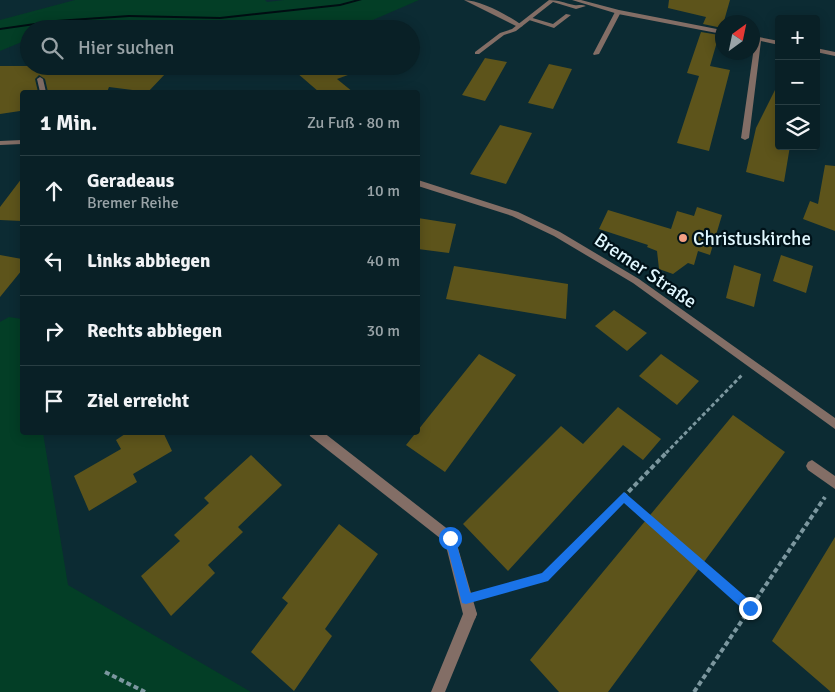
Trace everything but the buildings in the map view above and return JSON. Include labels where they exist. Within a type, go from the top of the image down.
[{"type":"street","points":[[467,0],[520,26]]},
{"type":"street","points":[[477,53],[502,34],[520,26],[552,0],[576,7],[592,5]]},
{"type":"street","points":[[575,0],[618,12],[715,31]]},
{"type":"street","points":[[596,54],[618,12]]},
{"type":"street","points":[[529,19],[554,26],[568,15]]},
{"type":"street","points":[[760,39],[775,42]]},
{"type":"street","points":[[820,51],[835,54]]},
{"type":"street","points":[[745,138],[753,60]]},
{"type":"street","points":[[40,79],[43,90]]},
{"type":"street","points":[[0,144],[20,142]]},
{"type":"street","name":"Bremer Straße","points":[[420,184],[514,214],[557,234],[636,281],[835,424]]},
{"type":"street","points":[[318,435],[450,538],[470,614],[438,692]]},
{"type":"street","points":[[812,466],[835,483]]},
{"type":"path","points":[[466,599],[545,578],[743,374],[750,379]]},
{"type":"path","points":[[694,692],[835,483]]},
{"type":"path","points":[[624,497],[750,608]]},
{"type":"path","points":[[105,672],[145,692]]},
{"type":"green space","points":[[75,0],[265,0],[267,2],[284,0],[419,0],[373,20],[20,20],[20,43],[0,51],[0,20]]},
{"type":"green space","points":[[9,317],[20,319],[20,435],[43,435],[68,585],[251,692],[0,692],[0,322]]},
{"type":"waterway","points":[[71,20],[129,16],[220,18],[340,5],[360,0]]},
{"type":"waterway","points":[[0,29],[20,26]]},
{"type":"place","name":"Christuskirche","points":[[683,238]]},
{"type":"route","points":[[450,538],[466,599],[545,578],[624,497],[750,608]]}]
